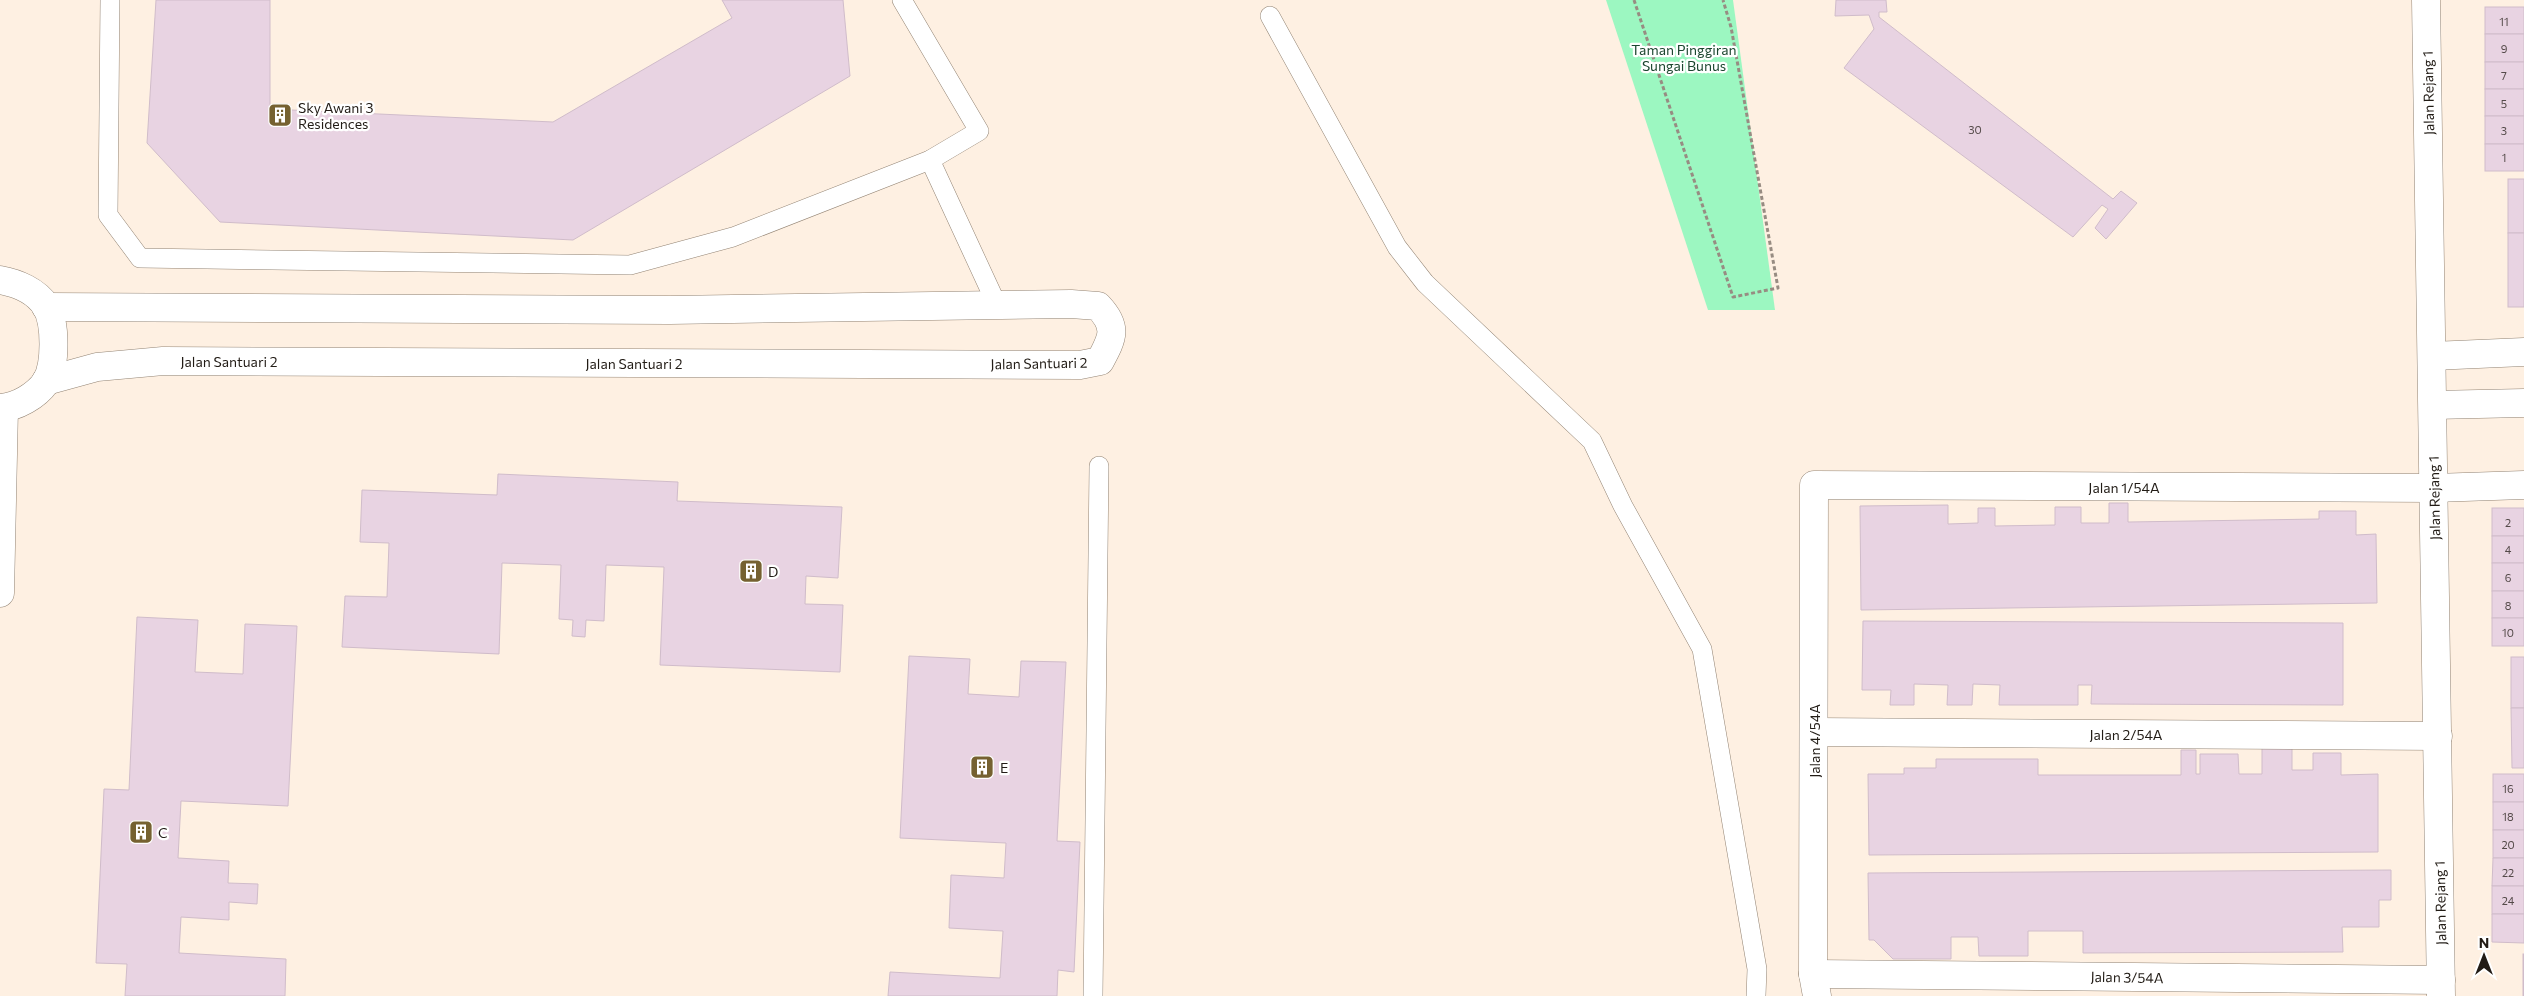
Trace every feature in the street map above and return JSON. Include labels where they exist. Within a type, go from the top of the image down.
[{"type":"street","name":"Jalan Rejang 1","points":[[2426,0],[2441,988]]},
{"type":"street","points":[[0,280],[15,283],[32,292],[46,307],[52,327],[54,346],[46,381],[35,394],[20,403],[2,408],[0,592]]},
{"type":"street","name":"Jalan Santuari 2","points":[[46,307],[670,310],[997,305],[1098,306],[1109,318],[1112,338],[1100,360],[1080,365],[163,360],[97,367],[46,381]]},
{"type":"street","points":[[2432,356],[2524,352]]},
{"type":"street","points":[[2433,405],[2524,403]]},
{"type":"street","name":"Jalan 1/54A","points":[[1814,485],[2434,488],[2524,485]]},
{"type":"street","name":"Jalan 4/54A","points":[[1814,485],[1815,985]]},
{"type":"street","name":"Jalan 2/54A","points":[[1814,732],[2438,736]]},
{"type":"street","name":"Jalan 3/54A","points":[[1815,985],[2441,988]]},
{"type":"lane","points":[[110,0],[108,215],[140,258],[630,265],[733,237],[930,160],[979,131],[902,0]]},
{"type":"lane","points":[[1270,16],[1397,247],[1425,283],[1592,441],[1623,506],[1702,649],[1757,968],[1756,996]]},
{"type":"lane","points":[[930,160],[997,305]]},
{"type":"lane","points":[[1093,996],[1099,466]]},
{"type":"path","points":[[1634,0],[1733,297],[1778,288],[1731,27],[1723,0]]},
{"type":"green space","name":"Taman Pinggiran Sungai Bunus","points":[[1606,0],[1733,0],[1775,310],[1708,310]]},
{"type":"building","name":"Sky Awani 3 Residences","points":[[156,0],[270,0],[270,109],[553,122],[732,18],[722,0],[843,0],[850,76],[573,240],[220,222],[147,143]]},
{"type":"building","points":[[1836,0],[1886,0],[1887,12],[1879,12],[1879,17],[2113,199],[2121,191],[2137,203],[2106,239],[2095,228],[2108,209],[2102,205],[2073,237],[1844,68],[1874,29],[1869,15],[1835,16]]},
{"type":"building","points":[[2485,7],[2524,7],[2524,34],[2485,34]]},
{"type":"building","points":[[2485,34],[2524,34],[2524,62],[2485,62]]},
{"type":"building","points":[[2485,62],[2524,62],[2524,89],[2485,89]]},
{"type":"building","points":[[2485,89],[2524,89],[2524,116],[2485,116]]},
{"type":"building","points":[[2485,116],[2524,116],[2524,144],[2485,144]]},
{"type":"building","points":[[2485,144],[2524,144],[2524,171],[2485,171]]},
{"type":"building","points":[[2508,179],[2524,179],[2524,233],[2508,233]]},
{"type":"building","points":[[2508,233],[2524,233],[2524,307],[2508,307]]},
{"type":"building","name":"D","points":[[498,474],[678,482],[677,501],[842,507],[838,578],[806,576],[805,604],[843,605],[840,672],[660,665],[664,567],[606,565],[604,621],[586,620],[585,637],[572,636],[573,620],[559,619],[561,565],[502,563],[499,654],[342,647],[345,596],[387,597],[389,543],[360,542],[362,490],[497,495]]},
{"type":"building","points":[[2109,503],[2128,503],[2128,522],[2319,519],[2319,511],[2356,511],[2356,535],[2376,534],[2377,603],[1861,610],[1860,506],[1948,505],[1948,524],[1978,523],[1978,508],[1995,508],[1995,526],[2055,525],[2055,507],[2081,507],[2081,523],[2109,523]]},
{"type":"building","points":[[2492,508],[2524,508],[2524,536],[2492,536]]},
{"type":"building","points":[[2492,536],[2524,536],[2524,563],[2492,563]]},
{"type":"building","points":[[2492,563],[2524,563],[2524,591],[2492,591]]},
{"type":"building","points":[[2492,591],[2524,591],[2524,618],[2492,618]]},
{"type":"building","name":"C","points":[[137,617],[198,620],[195,672],[243,674],[245,624],[297,626],[288,806],[181,801],[178,858],[229,861],[228,883],[258,884],[257,904],[229,902],[229,920],[181,917],[179,953],[286,959],[285,996],[125,996],[127,964],[96,963],[104,789],[129,790]]},
{"type":"building","points":[[2492,618],[2524,618],[2524,646],[2492,646]]},
{"type":"building","points":[[1863,621],[2343,623],[2343,705],[2091,704],[2092,685],[2078,685],[2078,705],[1999,705],[2000,685],[1973,684],[1972,705],[1947,705],[1948,685],[1914,684],[1914,705],[1890,705],[1891,690],[1862,690]]},
{"type":"building","name":"E","points":[[909,656],[970,659],[968,694],[1019,697],[1021,661],[1066,662],[1057,841],[1080,842],[1074,972],[1058,970],[1057,996],[888,996],[890,972],[1000,978],[1003,931],[949,928],[951,875],[1004,878],[1006,843],[900,838]]},
{"type":"building","points":[[2511,657],[2524,657],[2524,708],[2511,708]]},
{"type":"building","points":[[2511,708],[2524,708],[2524,768],[2512,768]]},
{"type":"building","points":[[2262,747],[2292,747],[2292,770],[2313,770],[2313,753],[2341,753],[2341,775],[2378,774],[2378,852],[1869,855],[1868,774],[1904,774],[1904,768],[1936,768],[1936,759],[2038,759],[2038,775],[2181,775],[2181,750],[2196,750],[2196,774],[2200,774],[2200,754],[2238,754],[2239,774],[2262,774]]},
{"type":"building","points":[[2493,774],[2524,774],[2524,802],[2493,802]]},
{"type":"building","points":[[2493,802],[2524,802],[2524,830],[2493,830]]},
{"type":"building","points":[[2493,830],[2524,830],[2524,858],[2493,858]]},
{"type":"building","points":[[2493,858],[2524,858],[2524,886],[2492,886]]},
{"type":"building","points":[[2391,870],[2391,900],[2379,900],[2379,927],[2342,927],[2343,952],[2083,953],[2083,931],[2028,931],[2028,956],[1979,956],[1978,937],[1951,937],[1951,959],[1893,959],[1874,940],[1869,940],[1868,873]]},
{"type":"building","points":[[2492,886],[2524,886],[2524,914],[2492,914]]},
{"type":"building","points":[[2492,914],[2524,914],[2524,943],[2492,942]]},
{"type":"building","points":[[2524,954],[2524,996],[2523,996]]},
{"type":"place","name":"Sky Awani 3 Residences","points":[[280,115]]},
{"type":"place","name":"D","points":[[751,571]]},
{"type":"place","name":"E","points":[[982,767]]},
{"type":"place","name":"C","points":[[141,832]]}]
